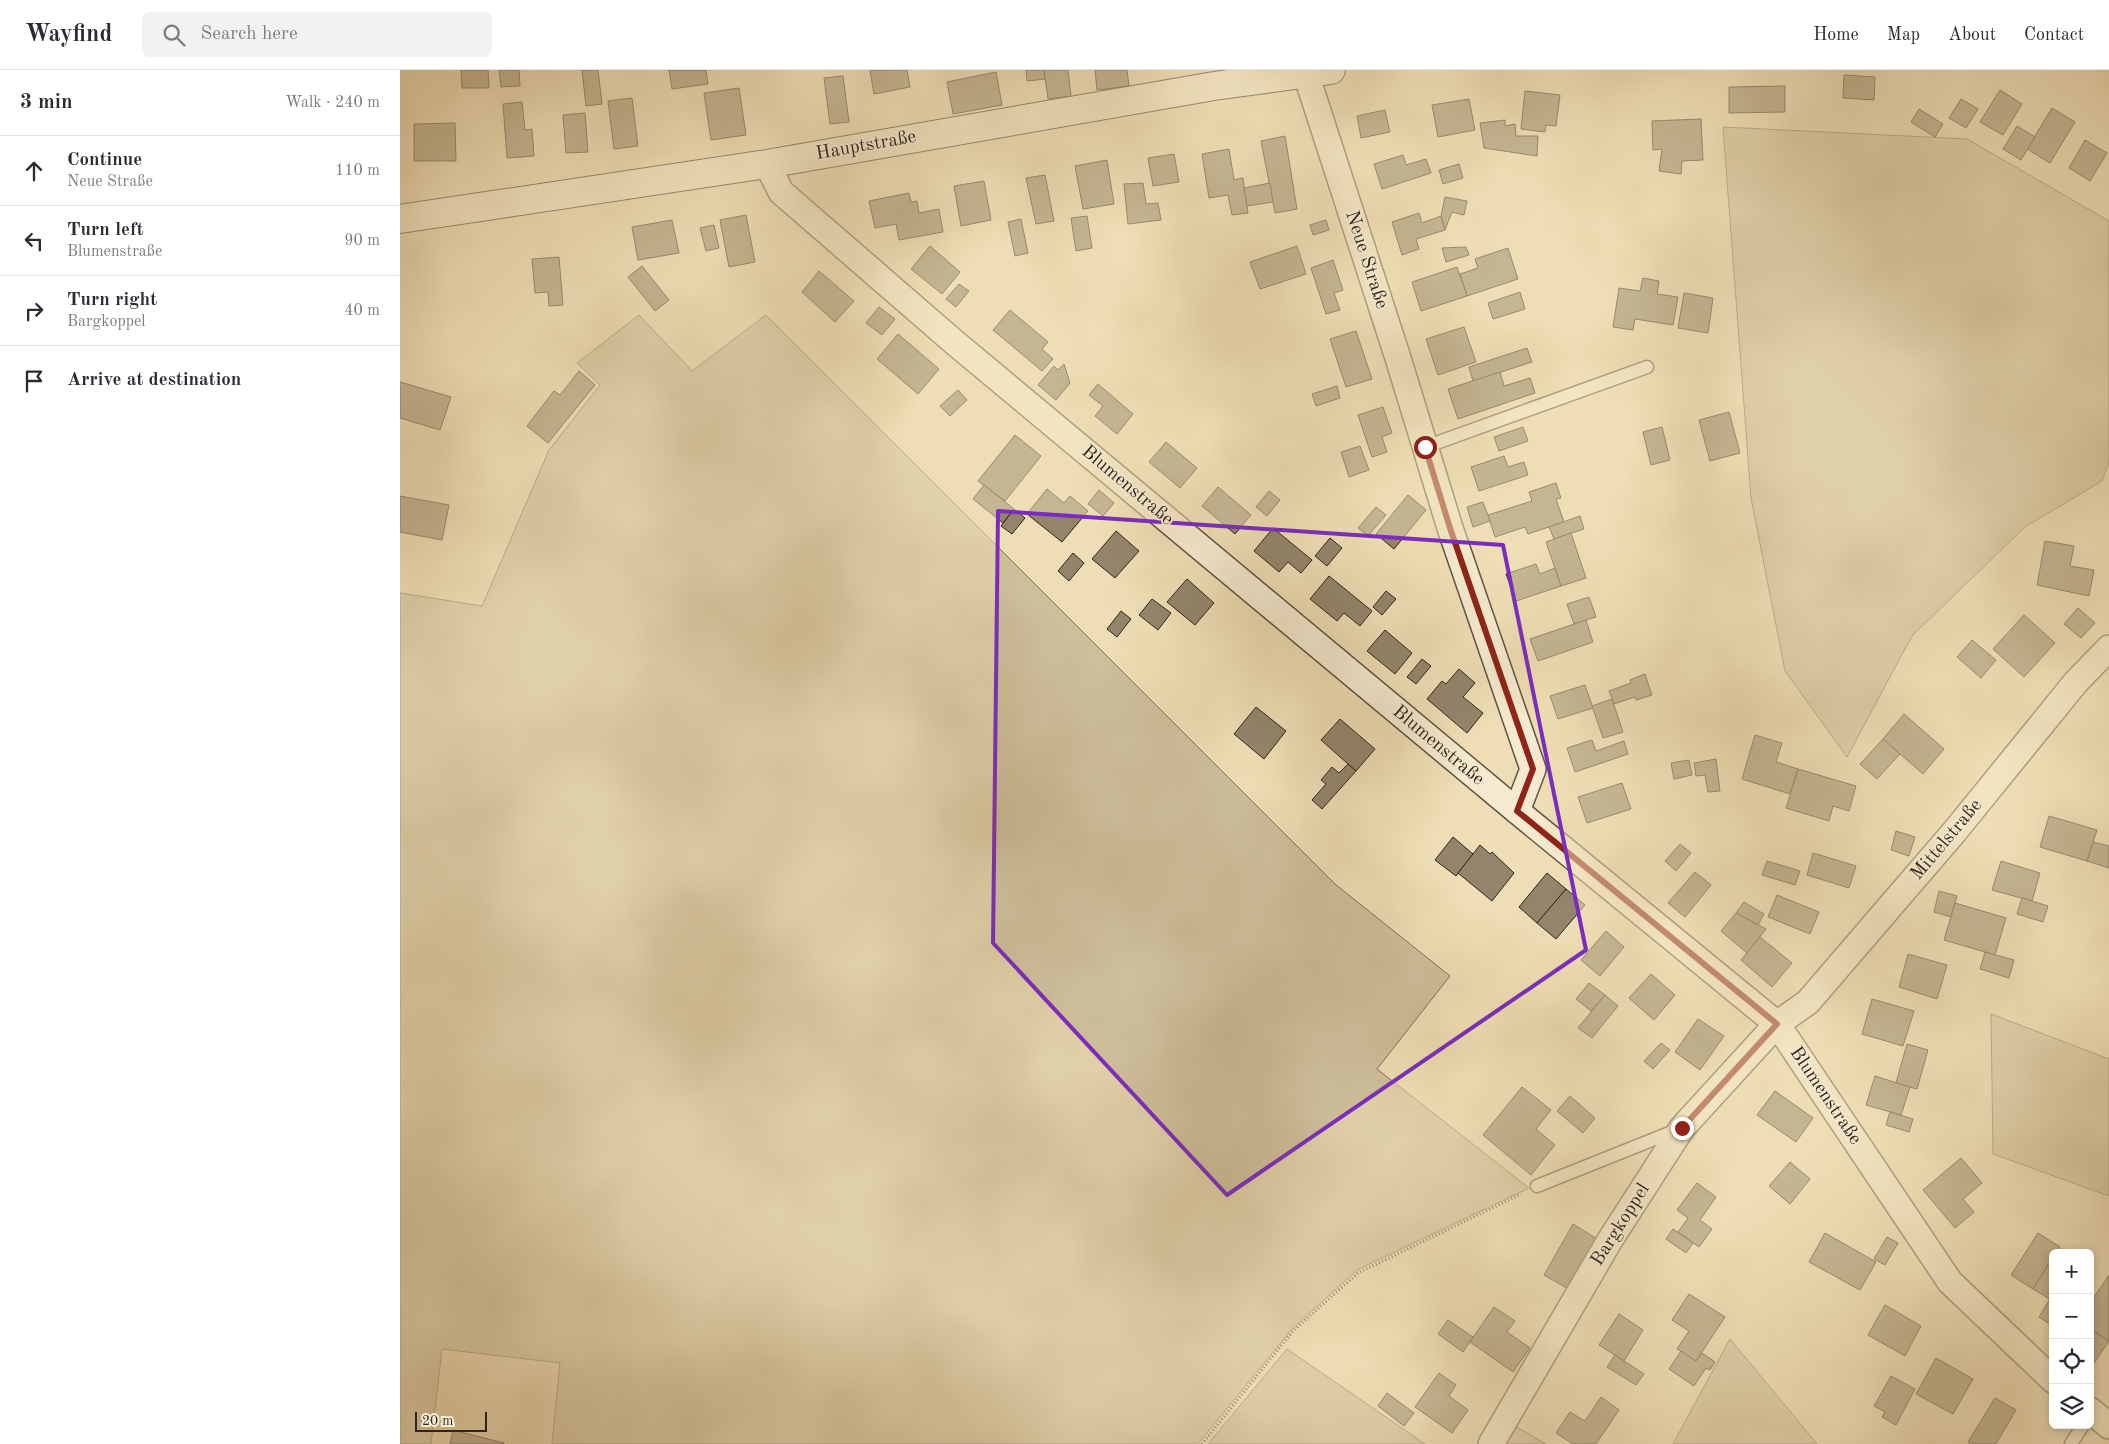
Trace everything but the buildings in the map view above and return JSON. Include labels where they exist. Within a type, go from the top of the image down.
[{"type":"street","name":"Hauptstraße","points":[[400,219],[766,164],[1212,78],[1318,72]]},
{"type":"street","name":"Neue Straße","points":[[1318,72],[1425,447],[1450,528],[1533,769],[1517,811]]},
{"type":"street","name":"Blumenstraße","points":[[766,164],[781,192],[867,268],[1517,811],[1777,1024],[1950,1282],[2049,1376]]},
{"type":"street","name":"Mittelstraße","points":[[1777,1024],[1808,1002],[1937,852],[2076,682],[2109,648]]},
{"type":"street","name":"Bargkoppel","points":[[1491,1444],[1610,1240],[1682,1128],[1777,1024]]},
{"type":"lane","points":[[1425,447],[1647,367]]},
{"type":"lane","points":[[1537,1186],[1682,1128]]},
{"type":"lane","points":[[2071,1444],[2084,1429]]},
{"type":"path","points":[[1202,1444],[1293,1331],[1358,1273],[1537,1186]]},
{"type":"highlighted area","points":[[998,511],[1503,545],[1586,950],[1227,1195],[993,943]]},
{"type":"shaded area","points":[[1723,127],[1967,139],[2109,221],[2109,461],[2102,481],[2025,527],[1912,636],[1847,757],[1785,671],[1751,498]]},
{"type":"shaded area","points":[[639,315],[692,371],[766,315],[1335,884],[1450,976],[1377,1069],[1529,1188],[1357,1270],[1292,1329],[1198,1444],[552,1444],[560,1363],[442,1349],[431,1444],[400,1444],[400,593],[482,606],[549,450],[600,385],[577,363]]},
{"type":"shaded area","points":[[1991,1014],[2109,1059],[2109,1196],[1993,1154]]},
{"type":"shaded area","points":[[1730,1339],[1817,1444],[1673,1444]]},
{"type":"shaded area","points":[[1287,1349],[1425,1444],[1208,1444]]},
{"type":"shaded area","points":[[1508,1422],[1546,1444],[1496,1444]]},
{"type":"route","points":[[1425,447],[1450,528],[1533,769],[1517,811],[1777,1024],[1682,1128]]}]
